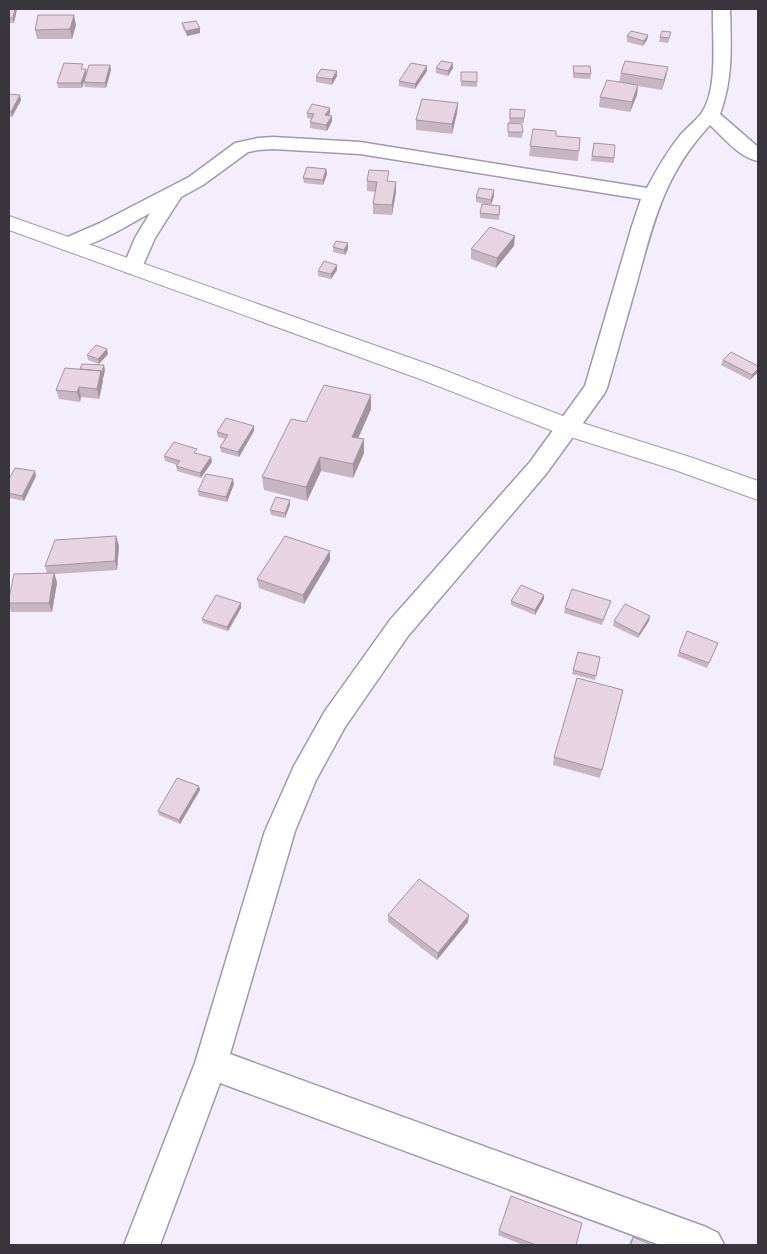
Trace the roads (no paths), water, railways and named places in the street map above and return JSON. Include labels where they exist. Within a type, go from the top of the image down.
[{"type":"street","points":[[142,1245],[211,1063],[280,831],[304,775],[331,727],[399,628],[538,468],[596,388],[653,195],[671,161],[689,137],[710,115],[722,78],[721,9]]},
{"type":"street","points":[[710,115],[743,145],[758,155]]},
{"type":"street","points":[[70,244],[107,228],[196,181],[242,147],[273,143],[360,148],[653,195]]},
{"type":"street","points":[[133,267],[138,252],[150,229],[175,191]]},
{"type":"street","points":[[9,223],[428,373],[567,427],[684,464],[758,491]]},
{"type":"street","points":[[211,1063],[508,1170],[706,1245]]}]
